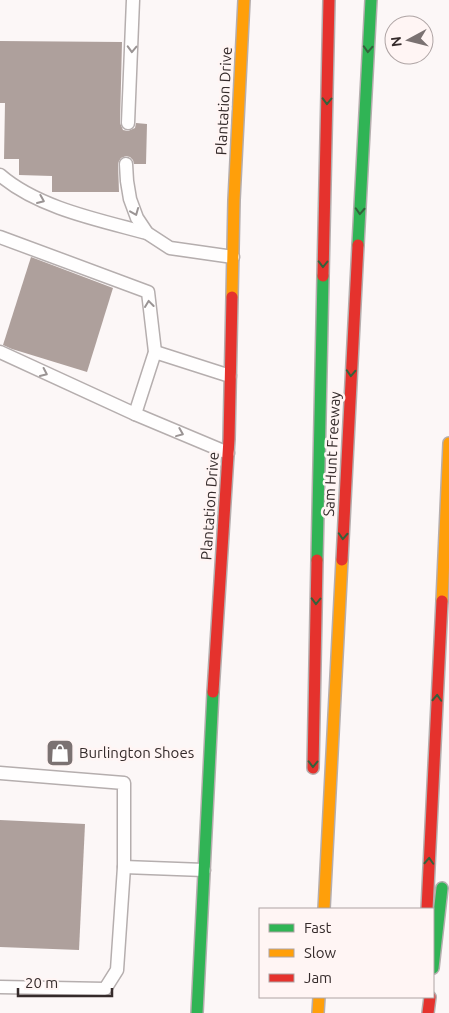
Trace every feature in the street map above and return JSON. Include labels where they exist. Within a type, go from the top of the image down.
[{"type":"main road","name":"Plantation Drive","points":[[197,1013],[210,731],[228,453],[234,200],[244,0]]},
{"type":"main road","points":[[312,779],[329,0]]},
{"type":"main road","name":"Sam Hunt Freeway","points":[[324,908],[370,0]]},
{"type":"main road","points":[[427,908],[449,443]]},
{"type":"main road","points":[[434,958],[442,880]]},
{"type":"main road","points":[[308,998],[308,1013]]},
{"type":"main road","points":[[318,1013],[319,998]]},
{"type":"main road","points":[[422,998],[422,1013]]},
{"type":"main road","points":[[428,1013],[430,998]]},
{"type":"lane","points":[[128,123],[134,0]]},
{"type":"lane","points":[[126,164],[130,199],[137,218],[147,233]]},
{"type":"lane","points":[[0,175],[24,192],[75,214],[147,233],[170,248],[233,256]]},
{"type":"lane","points":[[0,237],[148,292],[155,352],[135,414]]},
{"type":"lane","points":[[0,352],[135,414],[228,453]]},
{"type":"lane","points":[[155,352],[230,376]]},
{"type":"lane","points":[[0,773],[124,783],[124,867],[117,970],[105,989],[0,987]]},
{"type":"lane","points":[[124,867],[204,870]]},
{"type":"building","points":[[0,41],[122,42],[120,123],[123,130],[128,131],[135,128],[136,123],[147,124],[146,164],[134,164],[130,157],[126,156],[121,158],[118,164],[119,192],[52,192],[52,176],[19,175],[19,159],[4,159],[5,103],[0,103]]},
{"type":"building","points":[[31,257],[113,288],[87,372],[3,345]]},
{"type":"building","points":[[0,820],[85,824],[79,950],[0,947]]},
{"type":"traffic: fast","points":[[358,245],[371,0]]},
{"type":"traffic: fast","points":[[317,560],[323,276]]},
{"type":"traffic: fast","points":[[197,1013],[213,692]]},
{"type":"traffic: fast","points":[[434,959],[442,888]]},
{"type":"traffic: slow","points":[[232,297],[234,200],[244,0]]},
{"type":"traffic: slow","points":[[442,601],[449,443]]},
{"type":"traffic: slow","points":[[324,908],[342,560]]},
{"type":"traffic: slow","points":[[318,1013],[319,998]]},
{"type":"traffic: jam","points":[[323,276],[329,0]]},
{"type":"traffic: jam","points":[[342,560],[358,245]]},
{"type":"traffic: jam","points":[[213,692],[229,439],[232,297]]},
{"type":"traffic: jam","points":[[313,768],[317,560]]},
{"type":"traffic: jam","points":[[427,908],[442,601]]},
{"type":"traffic: jam","points":[[428,1013],[430,998]]},
{"type":"place","name":"Burlington Shoes","points":[[60,753]]}]
